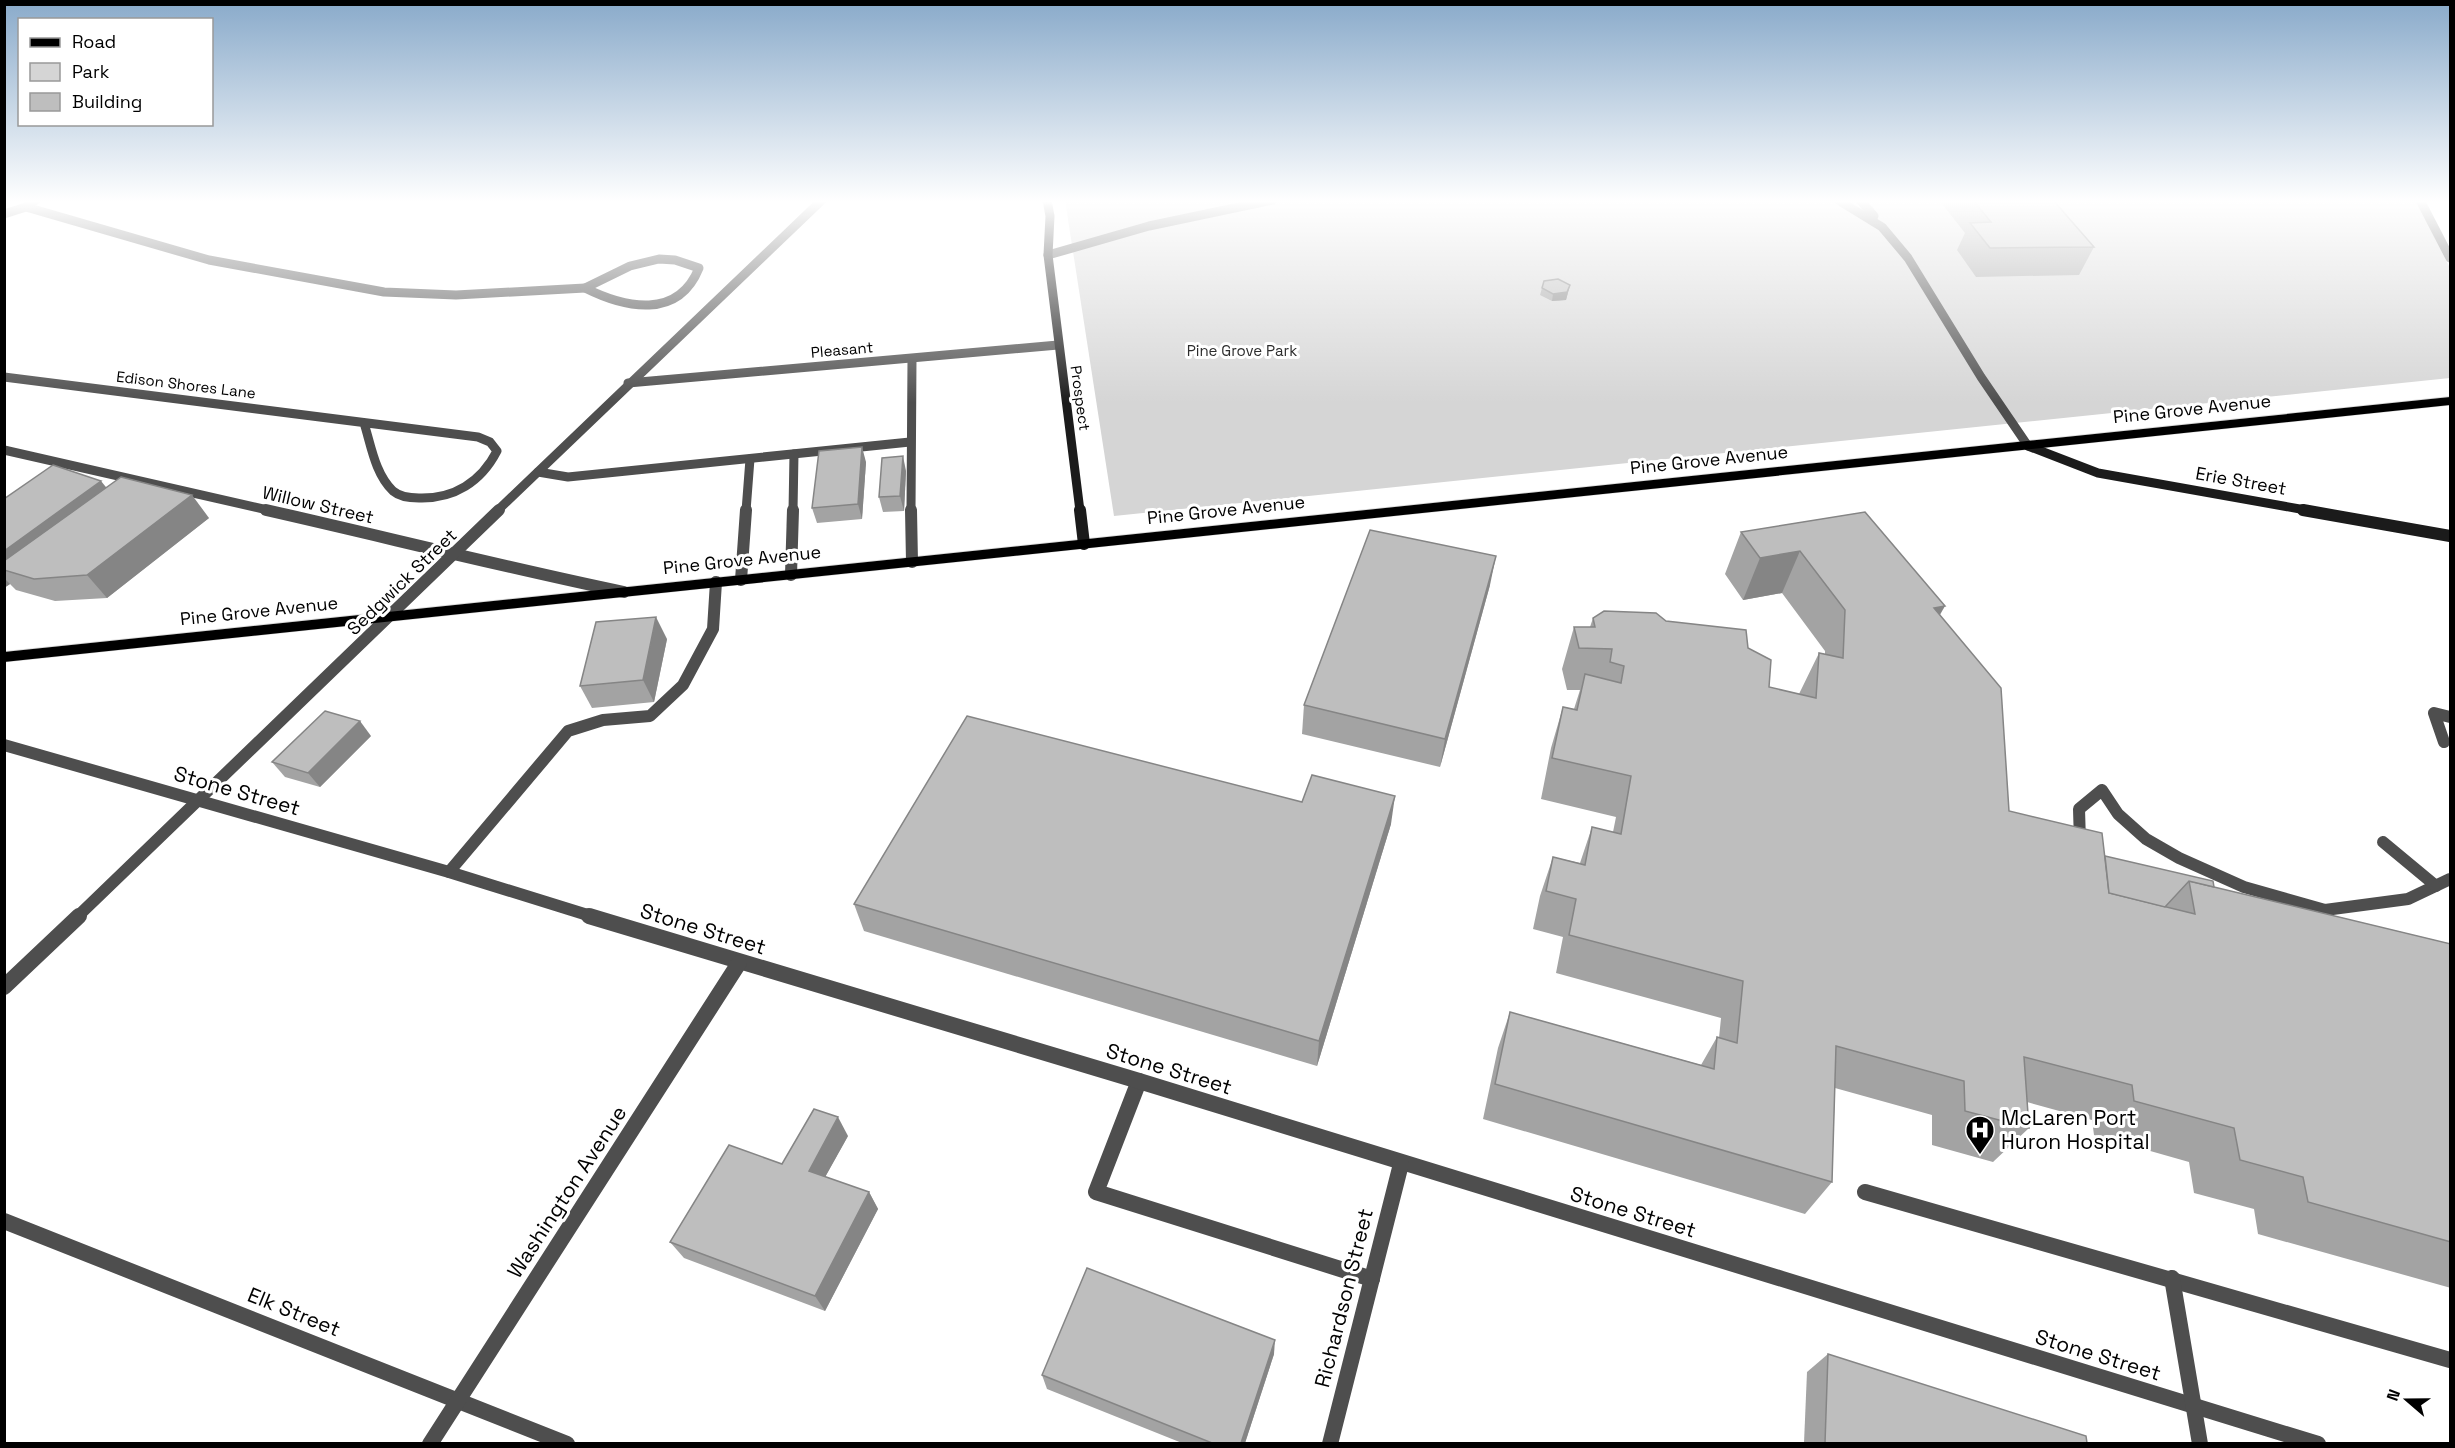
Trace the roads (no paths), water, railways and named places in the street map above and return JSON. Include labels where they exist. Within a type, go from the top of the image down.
[{"type":"main road","name":"Pine Grove Avenue","points":[[4,657],[2451,401]]},
{"type":"street","points":[[250,268],[384,292],[456,295],[585,288],[629,268]]},
{"type":"street","points":[[585,288],[614,302],[630,306],[647,306],[668,301],[684,292],[696,281],[698,268]]},
{"type":"street","name":"Sedgwick Street","points":[[4,987],[198,802],[388,617],[451,552],[538,472],[750,268]]},
{"type":"street","name":"Prospect","points":[[1049,268],[1084,544]]},
{"type":"street","points":[[1914,268],[1981,377],[2028,446]]},
{"type":"street","name":"Pleasant","points":[[628,383],[1058,345]]},
{"type":"street","points":[[912,359],[910,442],[912,562]]},
{"type":"street","name":"Edison Shores Lane","points":[[4,377],[478,437],[490,442],[496,451],[492,464],[466,487],[450,495],[427,499],[409,498],[394,493],[384,480],[364,423]]},
{"type":"street","points":[[538,472],[568,477],[910,442]]},
{"type":"street","name":"Erie Street","points":[[2028,446],[2098,473],[2451,536]]},
{"type":"street","name":"Willow Street","points":[[4,450],[451,552],[512,569],[624,591]]},
{"type":"street","points":[[791,574],[794,454]]},
{"type":"street","points":[[741,580],[750,459]]},
{"type":"street","points":[[449,872],[568,731],[603,720],[650,716],[683,685],[713,630],[717,582]]},
{"type":"street","points":[[2444,742],[2434,713],[2451,717]]},
{"type":"street","name":"Stone Street","points":[[4,745],[449,872],[739,963],[1139,1081],[1401,1164],[2318,1443]]},
{"type":"street","points":[[2080,842],[2079,809],[2102,790],[2118,814],[2146,839],[2179,858],[2244,887],[2325,910],[2408,899],[2451,879]]},
{"type":"street","points":[[2383,842],[2436,886]]},
{"type":"street","points":[[2221,892],[2244,887]]},
{"type":"street","name":"Washington Avenue","points":[[430,1443],[739,963]]},
{"type":"street","points":[[1139,1081],[1096,1192],[1372,1279]]},
{"type":"street","name":"Richardson Street","points":[[1330,1443],[1401,1164]]},
{"type":"street","points":[[1865,1192],[2172,1278],[2451,1360]]},
{"type":"street","name":"Elk Street","points":[[4,1221],[567,1443]]},
{"type":"street","points":[[2172,1278],[2200,1443]]},
{"type":"place","name":"McLaren Port Huron Hospital","points":[[1980,1156]]},
{"type":"park label","name":"Pine Grove Park","points":[[1242,351]]}]
